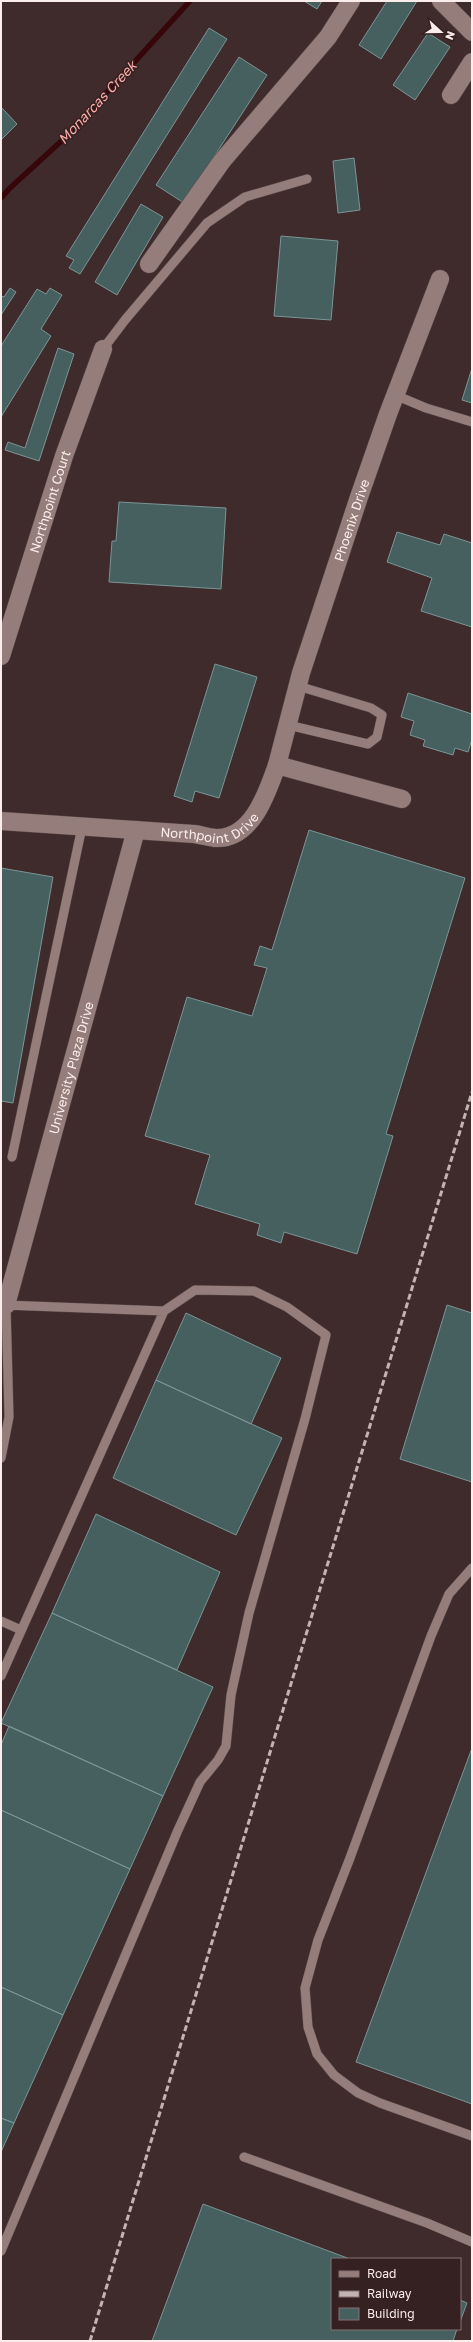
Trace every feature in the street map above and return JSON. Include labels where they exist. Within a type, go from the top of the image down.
[{"type":"street","points":[[149,264],[222,161],[328,37],[351,1]]},
{"type":"street","points":[[441,1],[472,32]]},
{"type":"street","points":[[451,95],[472,62]]},
{"type":"street","name":"Phoenix Drive","points":[[277,765],[298,686],[395,395],[440,279]]},
{"type":"street","name":"Northpoint Court","points":[[1,656],[64,456],[104,349]]},
{"type":"street","points":[[277,765],[402,799]]},
{"type":"street","name":"Northpoint Drive","points":[[1,821],[194,834],[217,838],[244,830],[266,797],[277,765]]},
{"type":"street","name":"University Plaza Drive","points":[[3,1305],[136,830]]},
{"type":"lane","points":[[104,349],[188,243],[207,223],[245,197],[307,178]]},
{"type":"lane","points":[[395,395],[426,408],[472,422]]},
{"type":"lane","points":[[288,725],[368,744],[377,737],[382,715],[371,708],[298,686]]},
{"type":"lane","points":[[12,1157],[82,827]]},
{"type":"lane","points":[[1,1676],[164,1311],[195,1290],[254,1291],[287,1306],[326,1335],[305,1419],[249,1613],[230,1695],[226,1746],[218,1760],[200,1782],[178,1830],[1,2251]]},
{"type":"lane","points":[[1,1458],[9,1417],[3,1305],[164,1311]]},
{"type":"lane","points":[[472,1568],[449,1594],[431,1636],[350,1858],[318,1940],[304,1988],[308,2027],[317,2054],[334,2075],[358,2093],[380,2103],[472,2136]]},
{"type":"lane","points":[[1,1621],[21,1630]]},
{"type":"lane","points":[[244,2157],[427,2223],[472,2242]]},
{"type":"building","points":[[304,1],[322,1],[317,9]]},
{"type":"building","points":[[387,1],[417,1],[381,59],[359,45]]},
{"type":"building","points":[[209,28],[227,39],[80,274],[69,268],[74,260],[66,256]]},
{"type":"building","points":[[428,33],[450,47],[415,100],[393,85]]},
{"type":"building","points":[[239,57],[267,75],[184,203],[156,185]]},
{"type":"building","points":[[1,107],[17,124],[1,140]]},
{"type":"building","points":[[354,158],[360,210],[338,213],[333,161]]},
{"type":"building","points":[[141,204],[163,217],[117,295],[95,282]]},
{"type":"building","points":[[281,236],[338,241],[331,320],[274,316]]},
{"type":"building","points":[[10,288],[16,292],[1,315],[1,296],[4,297]]},
{"type":"building","points":[[50,288],[62,295],[41,329],[51,336],[1,417],[1,346],[37,289],[46,294]]},
{"type":"building","points":[[58,348],[74,354],[39,461],[5,450],[8,442],[25,448]]},
{"type":"building","points":[[472,368],[472,403],[462,400]]},
{"type":"building","points":[[119,502],[226,508],[221,589],[109,582],[112,541],[116,541]]},
{"type":"building","points":[[397,532],[440,545],[444,534],[472,543],[472,627],[421,611],[432,578],[387,562]]},
{"type":"building","points":[[215,664],[257,677],[219,798],[195,791],[192,802],[174,796]]},
{"type":"building","points":[[408,693],[472,714],[472,739],[468,752],[455,748],[453,755],[423,746],[425,740],[410,735],[414,721],[401,717]]},
{"type":"building","points":[[309,830],[465,878],[386,1134],[393,1136],[357,1254],[284,1232],[281,1243],[257,1235],[260,1224],[195,1204],[210,1155],[145,1136],[187,997],[252,1016],[267,968],[254,965],[260,946],[272,950]]},
{"type":"building","points":[[1,868],[53,877],[13,1103],[1,1101]]},
{"type":"building","points":[[447,1305],[472,1313],[472,1482],[400,1459]]},
{"type":"building","points":[[186,1313],[281,1358],[251,1424],[156,1380]]},
{"type":"building","points":[[156,1380],[282,1438],[236,1535],[113,1478]]},
{"type":"building","points":[[96,1514],[220,1572],[177,1670],[52,1613]]},
{"type":"building","points":[[52,1613],[213,1687],[163,1796],[1,1723]]},
{"type":"building","points":[[9,1726],[163,1796],[130,1869],[1,1810],[1,1745]]},
{"type":"building","points":[[472,1748],[472,2104],[356,2062]]},
{"type":"building","points":[[1,1810],[130,1869],[63,2015],[1,1987]]},
{"type":"building","points":[[1,1987],[63,2015],[14,2123],[1,2118]]},
{"type":"building","points":[[1,2118],[14,2123],[1,2152]]},
{"type":"building","points":[[203,2204],[347,2258],[331,2258],[331,2330],[457,2330],[453,2341],[152,2341]]},
{"type":"building","points":[[461,2300],[467,2303],[461,2319]]},
{"type":"waterway","name":"Monarcas Creek","points":[[1,198],[68,135],[190,1]]},
{"type":"railway","points":[[90,2341],[472,1092]]}]
